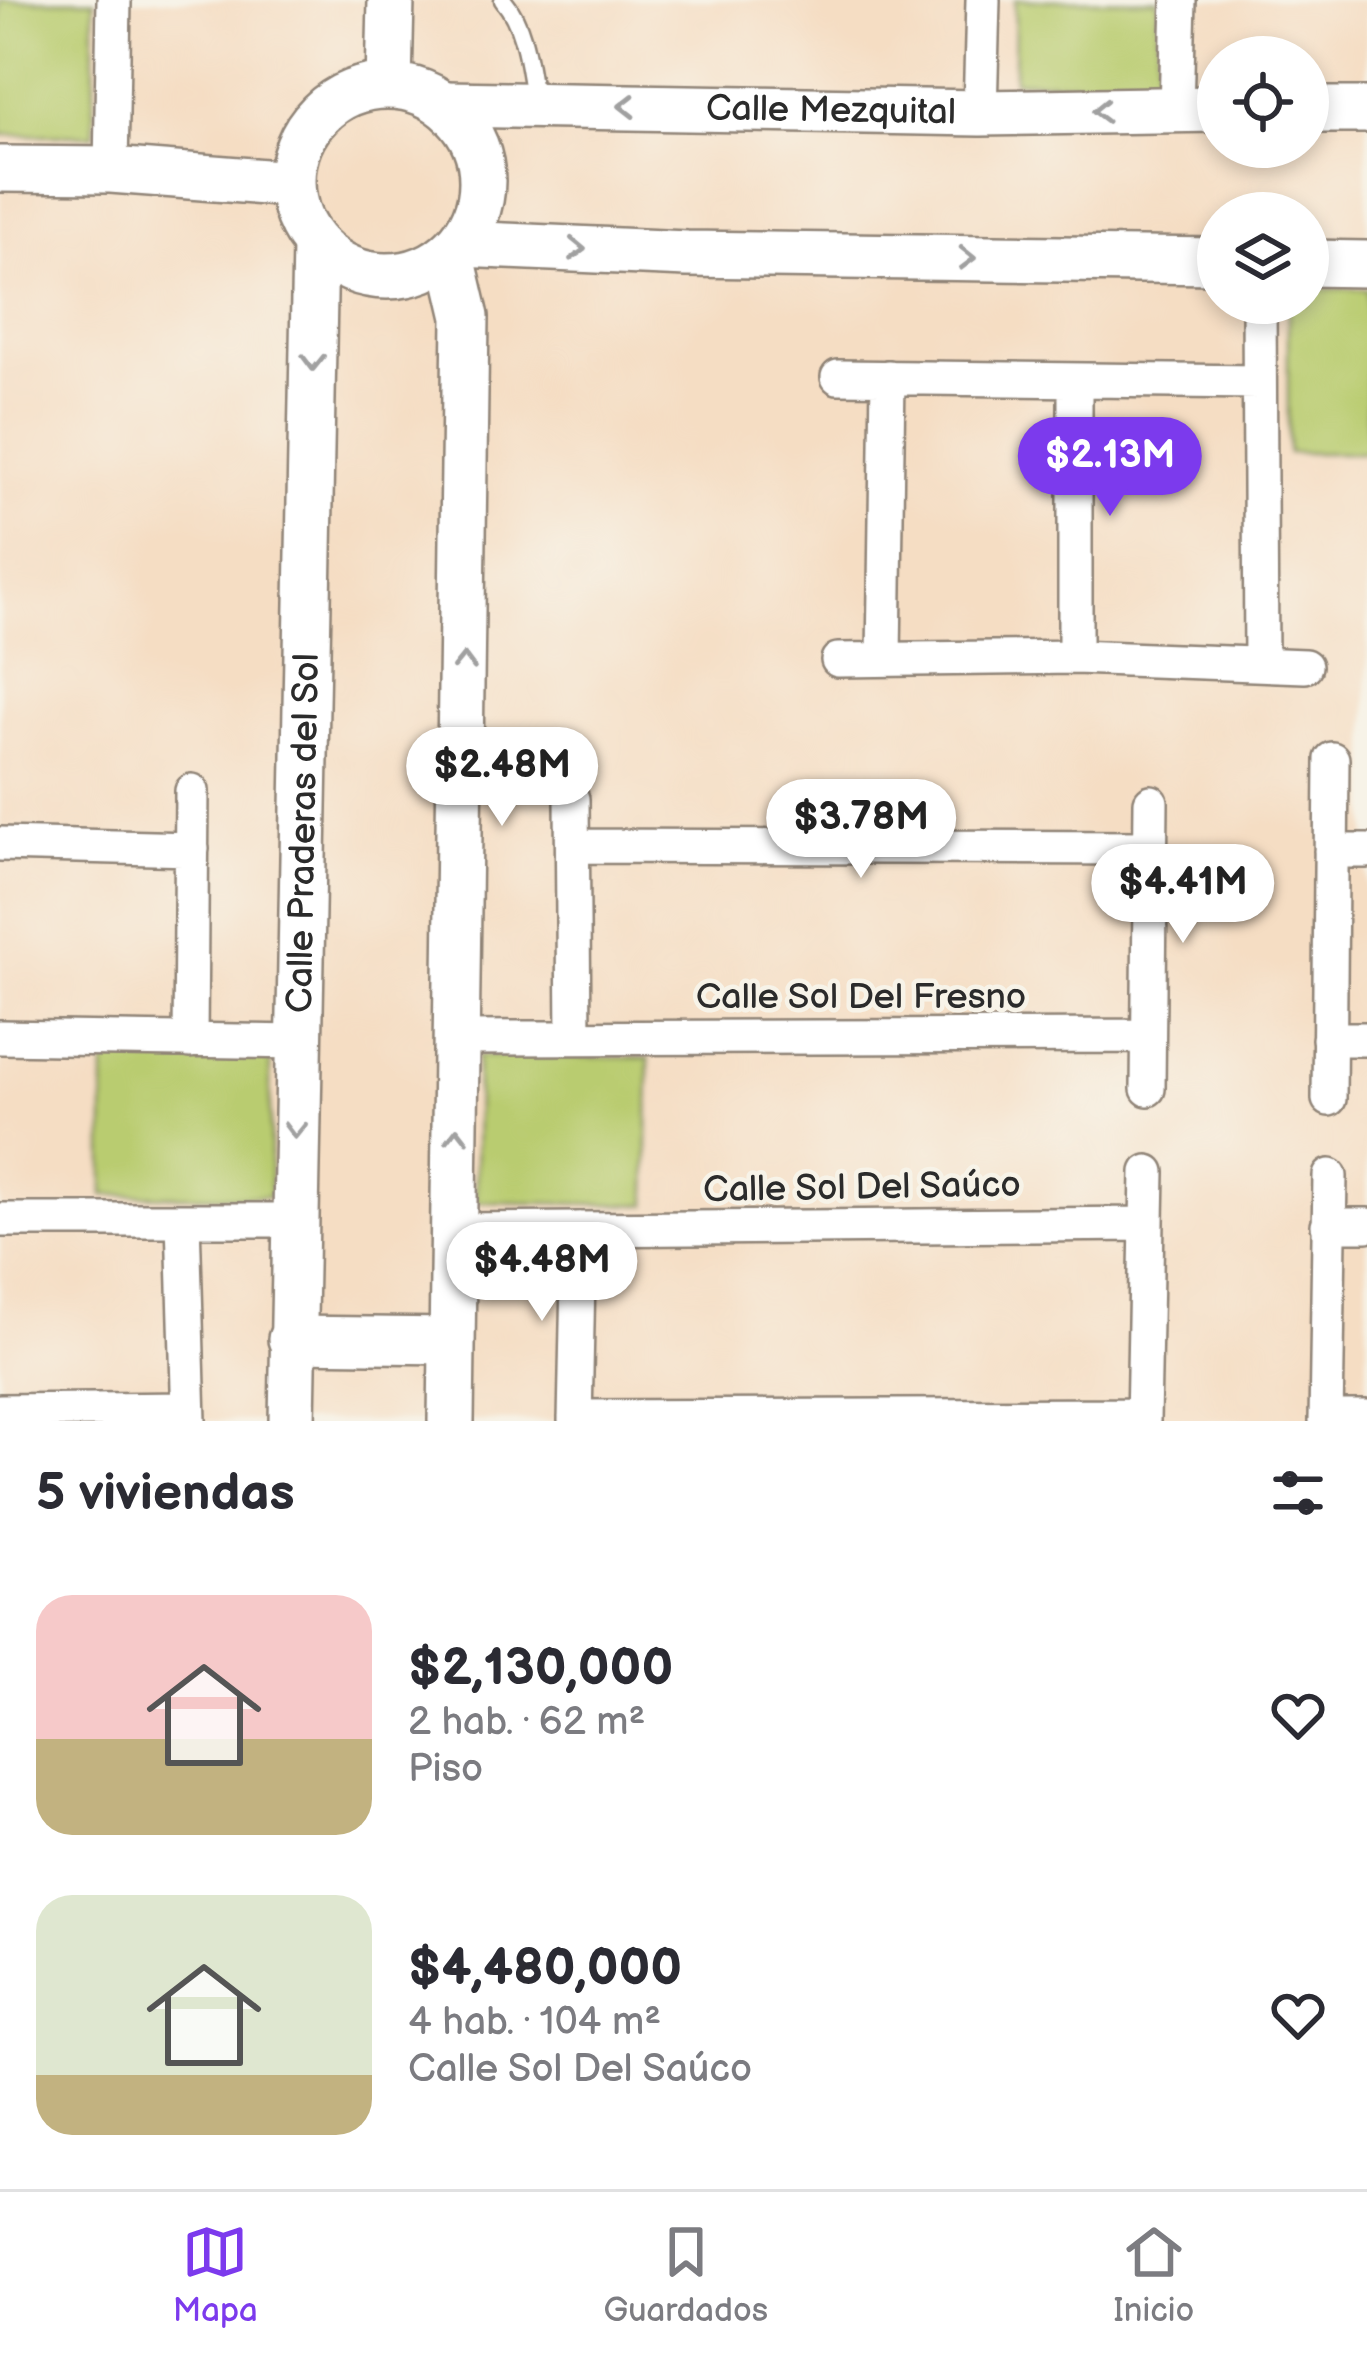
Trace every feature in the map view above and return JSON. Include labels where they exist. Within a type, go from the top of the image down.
[{"type":"street","points":[[111,170],[114,0]]},
{"type":"street","points":[[389,85],[391,0]]},
{"type":"street","points":[[980,112],[983,0]]},
{"type":"street","points":[[1179,0],[1197,110]]},
{"type":"street","points":[[389,85],[418,90],[444,104],[466,127],[479,155],[483,187],[476,217],[455,249],[426,269],[397,277],[367,275],[339,264],[315,245],[298,217],[291,184],[295,153],[309,126],[330,104],[358,90],[389,85]]},
{"type":"street","name":"Calle Mezquital","points":[[444,104],[980,112],[1197,110]]},
{"type":"street","points":[[1329,110],[1367,110]]},
{"type":"street","points":[[0,170],[111,170],[291,184]]},
{"type":"street","name":"Calle Praderas del Sol","points":[[292,1421],[315,245]]},
{"type":"street","points":[[455,249],[1197,262]]},
{"type":"street","points":[[451,1421],[466,317],[455,249]]},
{"type":"street","points":[[1329,263],[1367,264]]},
{"type":"street","points":[[1259,324],[1261,662]]},
{"type":"street","points":[[838,377],[1258,382]]},
{"type":"street","points":[[884,658],[888,377]]},
{"type":"street","points":[[1075,381],[1075,657]]},
{"type":"street","points":[[838,660],[1075,657],[1305,666]]},
{"type":"street","points":[[1329,1099],[1332,759]]},
{"type":"street","points":[[190,1041],[192,791]]},
{"type":"street","points":[[572,799],[574,1037]]},
{"type":"street","points":[[1148,1089],[1151,802]]},
{"type":"street","points":[[0,844],[191,849]]},
{"type":"street","points":[[573,846],[1150,848]]},
{"type":"street","points":[[1331,851],[1367,851]]},
{"type":"street","name":"Calle Sol Del Fresno","points":[[458,1038],[1148,1036]]},
{"type":"street","points":[[0,1037],[297,1042]]},
{"type":"street","points":[[1329,1039],[1367,1039]]},
{"type":"street","points":[[579,1229],[575,1419],[1143,1418],[1148,1172]]},
{"type":"street","points":[[1330,1176],[1326,1419],[1367,1417]]},
{"type":"street","points":[[0,1220],[293,1220]]},
{"type":"street","points":[[0,1411],[188,1415],[183,1220]]},
{"type":"street","name":"Calle Sol Del Saúco","points":[[456,1230],[1145,1224]]},
{"type":"street","points":[[1328,1225],[1367,1225]]},
{"type":"street","points":[[292,1339],[451,1341]]},
{"type":"lane","points":[[502,0],[512,11],[524,48],[535,105]]},
{"type":"green space","points":[[0,0],[94,0],[94,135],[0,135]]},
{"type":"green space","points":[[1015,0],[1158,0],[1157,83],[1014,81]]},
{"type":"green space","points":[[1329,289],[1367,289],[1367,453],[1288,453],[1288,324],[1329,324]]},
{"type":"green space","points":[[477,1056],[649,1058],[647,1205],[476,1202]]},
{"type":"green space","points":[[104,1057],[270,1058],[270,1197],[104,1195]]}]
